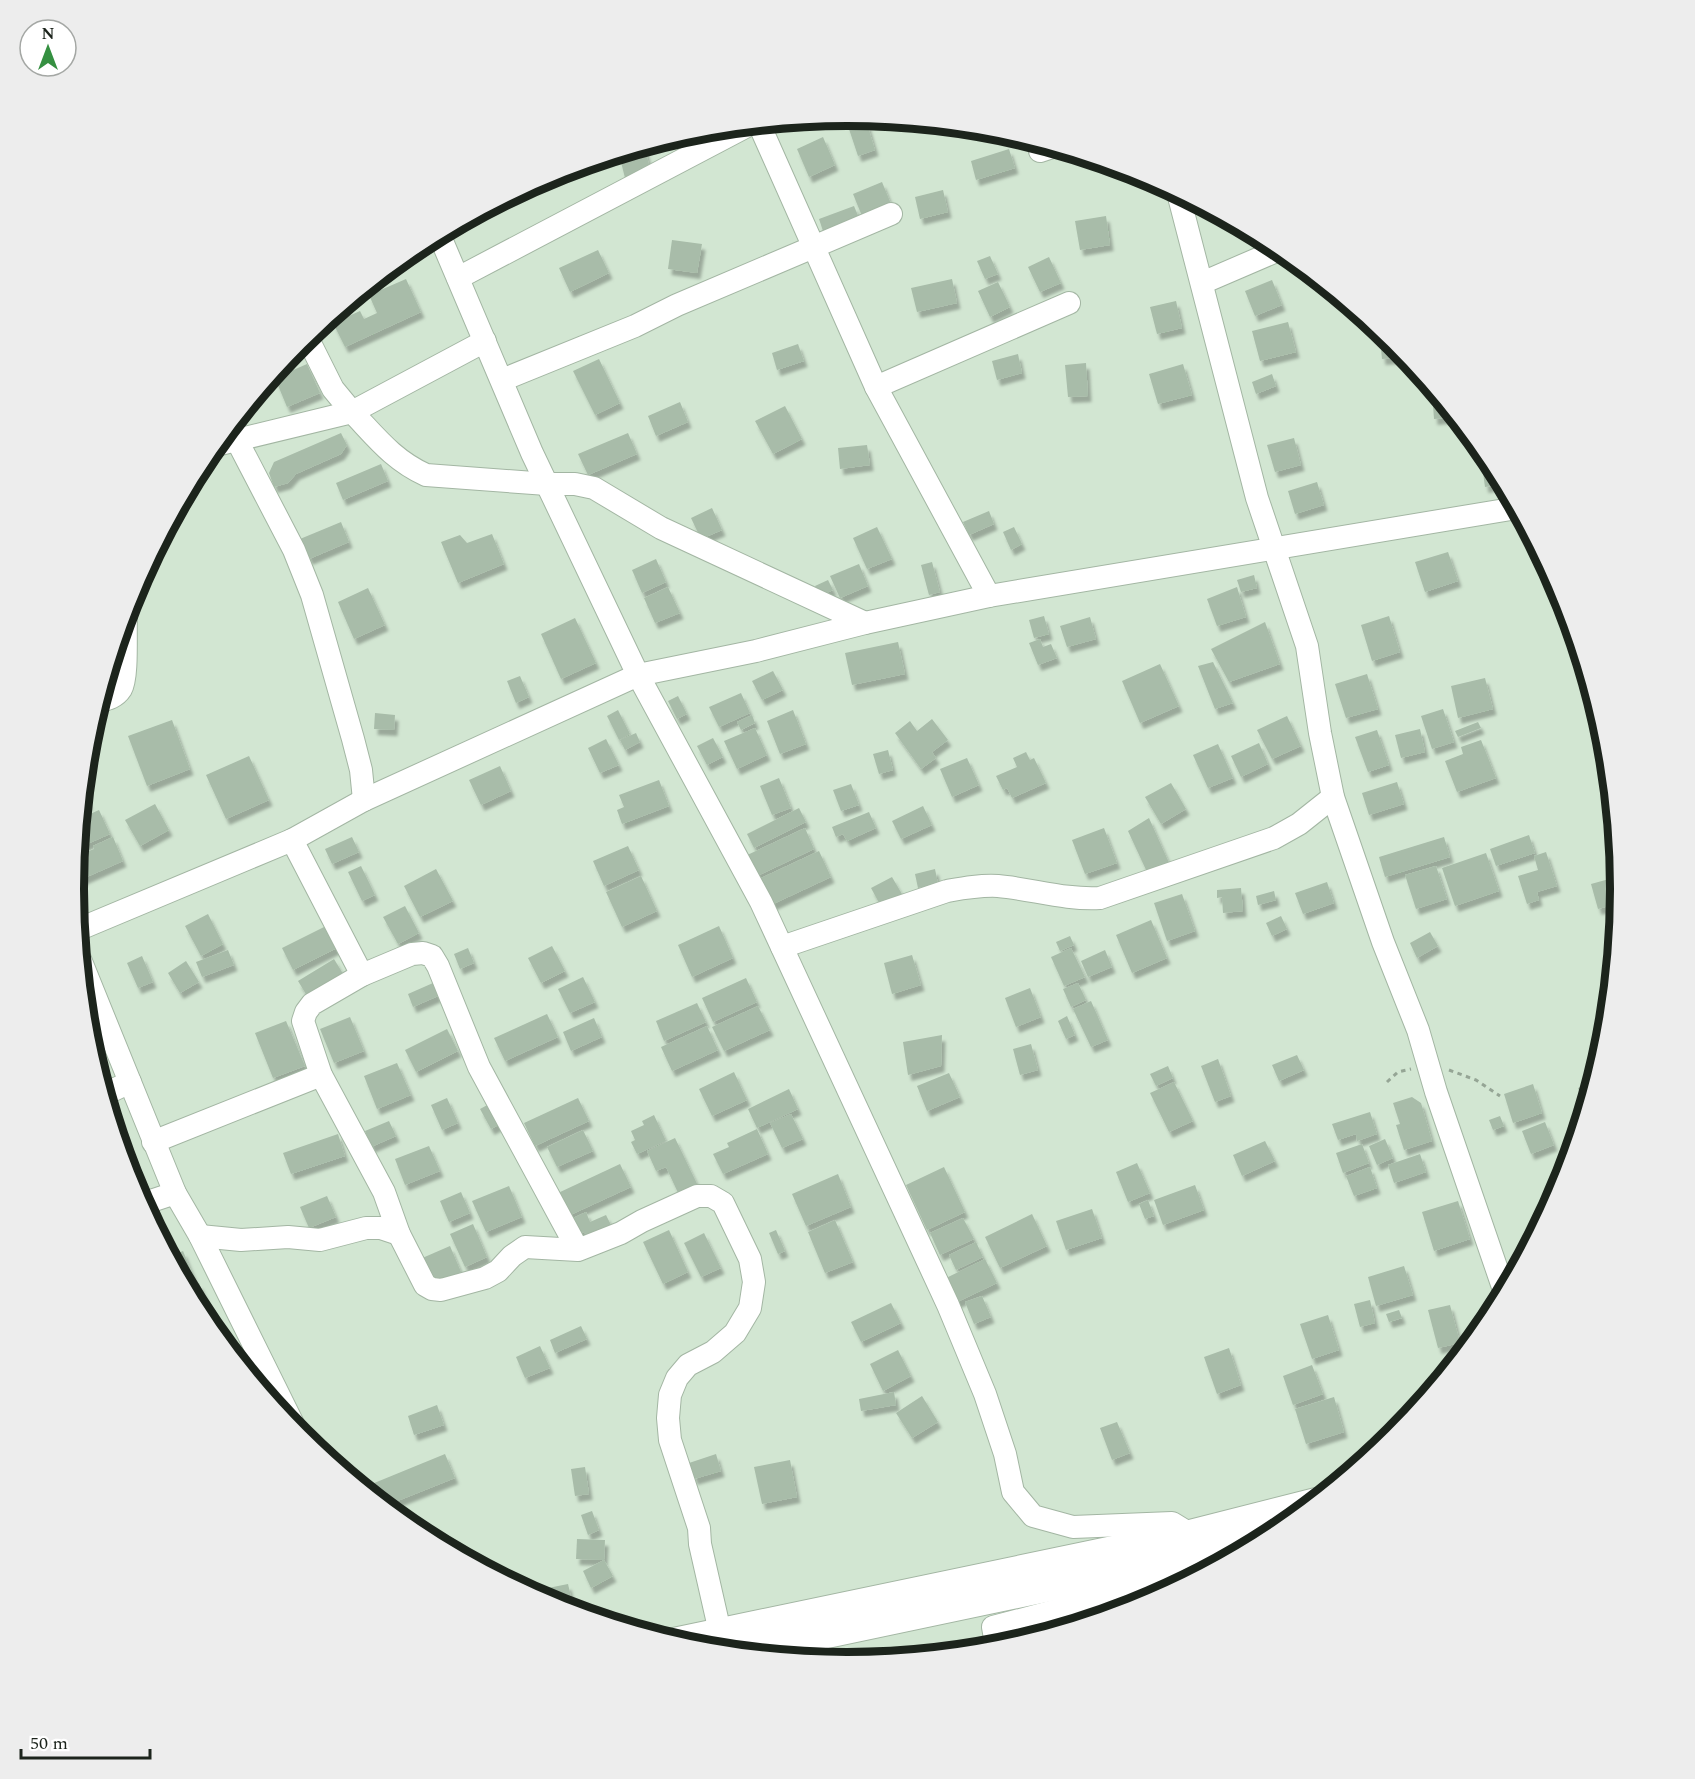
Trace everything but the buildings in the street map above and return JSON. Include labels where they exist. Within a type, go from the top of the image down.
[{"type":"main road","points":[[729,1642],[1199,1559],[1274,1522]]},
{"type":"main road","points":[[729,1642],[991,1613],[1231,1550]]},
{"type":"street","points":[[762,132],[876,387],[988,596]]},
{"type":"street","points":[[458,278],[727,136]]},
{"type":"street","points":[[1181,203],[1257,498],[1307,646],[1320,733],[1333,797],[1383,942],[1418,1030],[1436,1092],[1502,1283]]},
{"type":"street","points":[[502,380],[634,326],[891,214]]},
{"type":"street","points":[[443,243],[532,453],[638,675],[761,902],[948,1305],[986,1394],[1005,1455],[1012,1492],[1033,1516],[1073,1527],[1172,1523],[1199,1559]]},
{"type":"street","points":[[1202,283],[1270,254]]},
{"type":"street","points":[[876,387],[1069,303]]},
{"type":"street","points":[[234,436],[352,412],[485,341]]},
{"type":"street","points":[[312,346],[333,389],[396,458],[410,468],[426,475],[575,484],[594,488],[661,528],[865,622]]},
{"type":"street","points":[[230,442],[294,550],[312,595],[361,770],[364,800]]},
{"type":"street","points":[[86,927],[292,840],[364,800],[638,675],[756,651],[865,622],[988,596],[1510,509]]},
{"type":"street","points":[[108,699],[120,691],[124,680],[125,644]]},
{"type":"street","points":[[782,947],[947,891],[974,886],[998,886],[1080,899],[1100,898],[1274,838],[1299,824],[1333,797]]},
{"type":"street","points":[[292,840],[362,975]]},
{"type":"street","points":[[578,1250],[479,1067],[432,956],[423,953],[412,954],[362,975],[312,1004],[303,1021],[321,1075],[384,1192],[399,1234],[425,1285],[432,1289],[441,1290],[485,1278],[498,1271],[512,1256],[525,1247],[578,1250],[621,1233],[697,1196],[711,1196],[723,1203],[750,1259],[754,1281],[750,1308],[735,1333],[713,1352],[688,1365],[677,1378],[670,1395],[668,1418],[670,1440],[699,1528],[700,1544],[729,1642]]},
{"type":"street","points":[[91,984],[175,1193],[200,1236],[283,1403]]},
{"type":"street","points":[[153,1142],[321,1075]]},
{"type":"street","points":[[111,1091],[130,1082]]},
{"type":"street","points":[[151,1201],[175,1193]]},
{"type":"street","points":[[200,1236],[241,1240],[288,1237],[320,1240],[366,1228],[381,1228],[399,1234]]},
{"type":"street","points":[[991,1613],[995,1638]]}]
